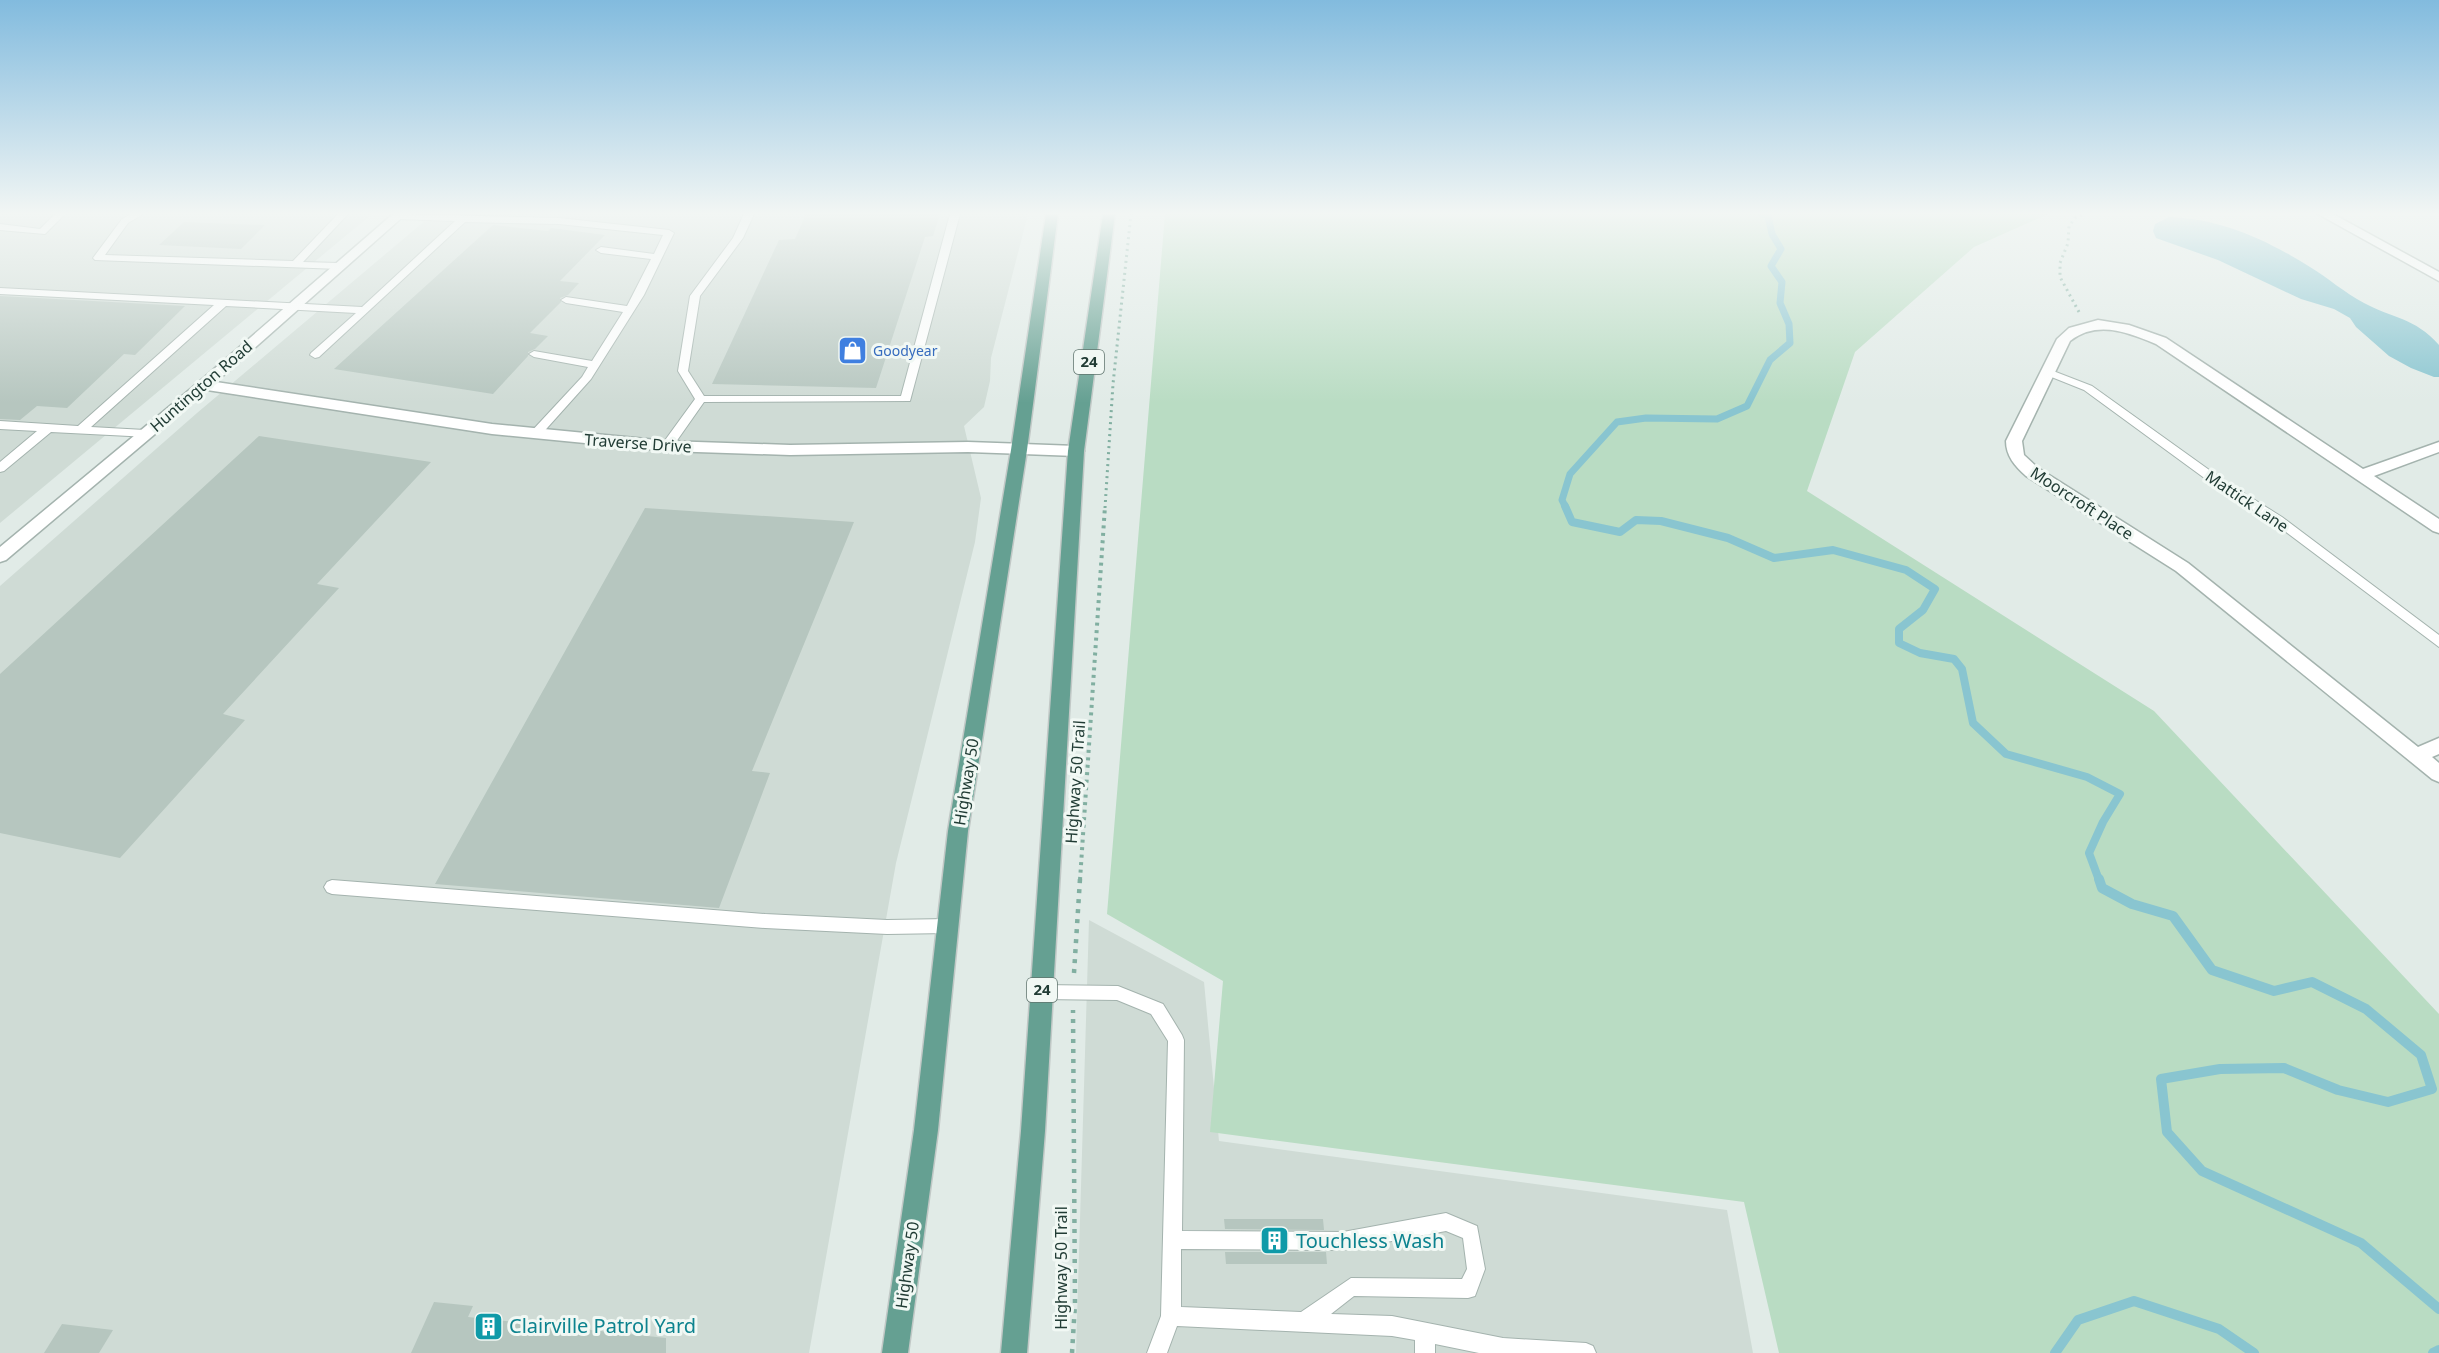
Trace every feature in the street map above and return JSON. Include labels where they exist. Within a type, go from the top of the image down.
[{"type":"main road","name":"Highway 50","points":[[895,1353],[926,1130],[958,831],[1019,450],[1043,277]]},
{"type":"main road","name":"24","points":[[1014,1353],[1042,992],[1076,451],[1100,277]]},
{"type":"street","name":"Huntington Road","points":[[0,556],[204,385],[326,277]]},
{"type":"street","name":"Moorcroft Place","points":[[2088,325],[2073,330],[2064,339],[2014,441],[2013,449],[2018,459],[2032,472],[2182,567],[2439,774]]},
{"type":"street","points":[[2088,325],[2117,326],[2161,341],[2439,527]]},
{"type":"street","name":"Traverse Drive","points":[[204,385],[535,434],[667,446],[790,450],[968,447],[1076,451]]},
{"type":"street","points":[[2363,474],[2439,447]]},
{"type":"street","points":[[2417,756],[2439,746]]},
{"type":"lane","points":[[315,355],[400,277]]},
{"type":"lane","points":[[535,434],[586,379],[630,310],[647,277]]},
{"type":"lane","points":[[701,399],[683,371],[695,296],[709,277]]},
{"type":"lane","points":[[701,399],[906,399],[938,277]]},
{"type":"lane","points":[[0,291],[365,310]]},
{"type":"lane","points":[[566,300],[630,310]]},
{"type":"lane","points":[[81,430],[223,303]]},
{"type":"lane","points":[[534,354],[594,365]]},
{"type":"lane","name":"Mattick Lane","points":[[2048,372],[2088,388],[2222,485],[2278,520],[2439,642]]},
{"type":"lane","points":[[667,446],[701,399]]},
{"type":"lane","points":[[0,425],[145,434]]},
{"type":"lane","points":[[0,468],[48,428]]},
{"type":"lane","points":[[332,886],[765,921],[887,927],[948,926]]},
{"type":"lane","points":[[1042,992],[1118,993],[1157,1009],[1176,1040],[1171,1316],[1157,1353]]},
{"type":"lane","points":[[1172,1240],[1342,1241],[1446,1222],[1471,1232],[1476,1269],[1468,1289],[1351,1287],[1304,1322]]},
{"type":"lane","points":[[1171,1316],[1392,1326],[1503,1348],[1586,1353]]},
{"type":"lane","points":[[1425,1333],[1425,1353]]},
{"type":"path","name":"Highway 50 Trail","points":[[1072,1353],[1075,1304],[1073,992],[1113,384],[1124,277]]},
{"type":"path","points":[[2062,277],[2070,299],[2088,325]]},
{"type":"shaded area","points":[[0,277],[296,277],[0,523]]},
{"type":"shaded area","points":[[358,277],[1012,277],[991,358],[990,381],[984,407],[964,426],[981,498],[975,542],[896,863],[809,1353],[0,1353],[0,586],[197,413]]},
{"type":"shaded area","points":[[1089,920],[1204,982],[1219,1141],[1727,1210],[1753,1353],[1076,1353]]},
{"type":"green space","points":[[1160,277],[1940,277],[1855,352],[1807,491],[2154,711],[2439,1014],[2439,1353],[1779,1353],[1744,1202],[1210,1132],[1223,981],[1107,914]]},
{"type":"water","points":[[2254,277],[2324,277],[2364,303],[2412,324],[2439,345],[2439,377],[2411,368],[2389,356],[2356,327],[2350,318],[2334,309],[2301,299]]},
{"type":"building","points":[[435,277],[564,277],[560,281],[579,283],[568,295],[560,298],[561,302],[530,333],[548,336],[535,349],[528,352],[528,356],[493,394],[334,369]]},
{"type":"building","points":[[762,277],[912,277],[876,388],[712,384]]},
{"type":"building","points":[[0,296],[185,306],[135,355],[124,354],[67,408],[37,406],[20,420],[0,419]]},
{"type":"building","points":[[259,436],[431,462],[317,584],[339,588],[223,714],[245,720],[120,858],[0,833],[0,674]]},
{"type":"building","points":[[645,508],[854,522],[752,771],[770,773],[719,908],[435,884]]},
{"type":"building","points":[[1224,1219],[1323,1219],[1324,1230],[1225,1229]]},
{"type":"building","points":[[1225,1252],[1326,1252],[1327,1264],[1226,1264]]},
{"type":"building","name":"Clairville Patrol Yard","points":[[434,1302],[473,1306],[468,1317],[666,1338],[666,1353],[411,1353]]},
{"type":"building","points":[[62,1324],[113,1330],[99,1353],[44,1353]]},
{"type":"waterway","points":[[1565,506],[1562,500],[1570,474],[1617,422],[1646,418],[1717,419],[1747,406],[1770,360],[1790,343],[1789,324],[1780,303],[1782,282],[1779,277]]},
{"type":"waterway","points":[[1565,506],[1572,522],[1620,532],[1636,520],[1661,521],[1728,538],[1774,558],[1833,550],[1906,570],[1935,589],[1923,610],[1899,629],[1899,643],[1920,653],[1954,659],[1962,669],[1973,723],[2006,754],[2087,777],[2120,794],[2103,822],[2089,853],[2099,880]]},
{"type":"waterway","points":[[2099,879],[2102,888],[2132,904],[2173,916],[2212,970],[2274,991],[2312,982],[2366,1009],[2421,1055],[2432,1089],[2388,1102],[2338,1090],[2284,1068],[2220,1069],[2161,1079],[2167,1132],[2202,1171],[2361,1243],[2439,1309]]},
{"type":"waterway","points":[[2055,1353],[2078,1320],[2134,1301],[2219,1329],[2254,1353]]},
{"type":"waterway","points":[[2433,1353],[2439,1350]]},
{"type":"place","name":"Goodyear","points":[[852,351]]},
{"type":"place","name":"Touchless Wash","points":[[1275,1241]]},
{"type":"place","name":"Clairville Patrol Yard","points":[[488,1326]]}]
